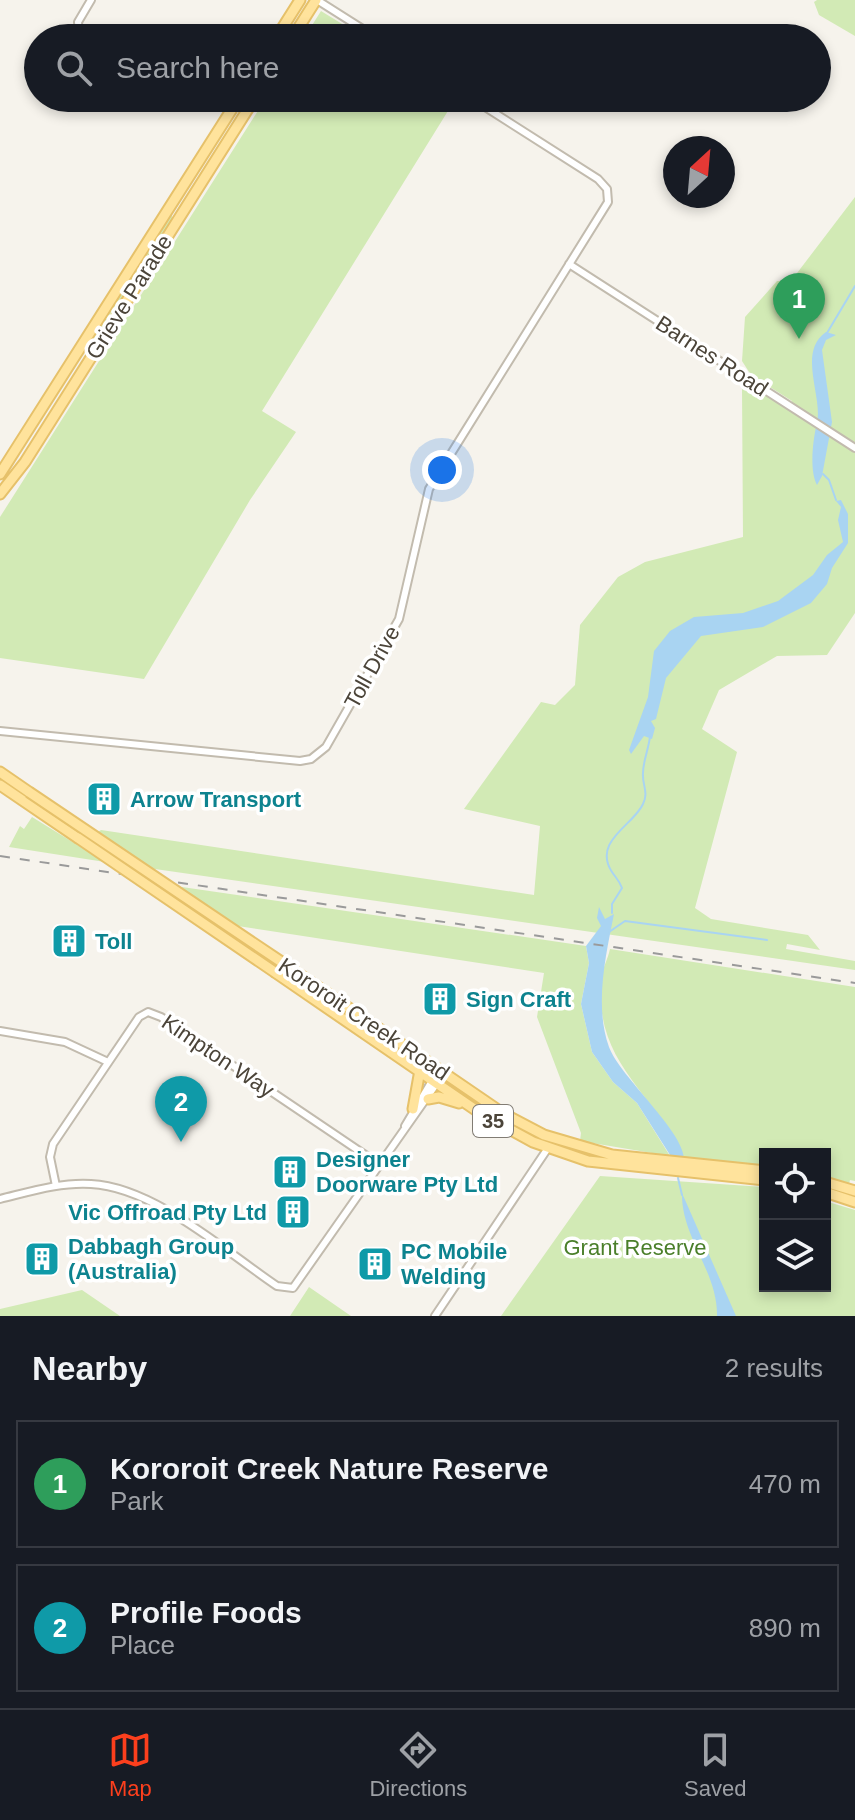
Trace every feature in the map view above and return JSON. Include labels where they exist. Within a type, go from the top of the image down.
[{"type":"main road","points":[[285,24],[300,0]]},
{"type":"main road","points":[[301,24],[316,0]]},
{"type":"main road","name":"Grieve Parade","points":[[0,474],[230,112]]},
{"type":"main road","name":"Grieve Parade","points":[[0,494],[32,452],[246,112]]},
{"type":"main road","name":"Kororoit Creek Road","points":[[0,772],[26,796],[480,1113],[548,1148],[588,1161],[759,1171]]},
{"type":"main road","name":"Kororoit Creek Road","points":[[0,785],[26,796],[283,963],[513,1120],[544,1135],[592,1151],[654,1164]]},
{"type":"main road","points":[[413,1109],[420,1070]]},
{"type":"main road","points":[[428,1099],[450,1099],[480,1113]]},
{"type":"main road","name":"Kororoit Creek Road","points":[[723,1171],[759,1179]]},
{"type":"main road","points":[[831,1184],[855,1191]]},
{"type":"main road","points":[[831,1194],[855,1202]]},
{"type":"street","points":[[78,24],[91,0]]},
{"type":"street","points":[[316,0],[355,24]]},
{"type":"street","name":"Toll Drive","points":[[0,731],[300,761],[321,753],[399,619],[429,489],[608,202],[605,186],[492,112]]},
{"type":"street","name":"Barnes Road","points":[[569,264],[855,448]]},
{"type":"street","name":"Kimpton Way","points":[[56,1186],[50,1157],[53,1144],[139,1017],[148,1012],[156,1014],[380,1165]]},
{"type":"street","points":[[0,1031],[65,1042],[108,1062]]},
{"type":"street","points":[[0,1199],[56,1186],[104,1185],[145,1198],[277,1286],[288,1289],[302,1278],[428,1099],[442,1071]]},
{"type":"street","points":[[397,1139],[413,1109],[436,1081]]},
{"type":"street","points":[[435,1316],[548,1148]]},
{"type":"green space","points":[[855,0],[855,36],[819,15],[814,2]]},
{"type":"green space","points":[[321,11],[342,24],[313,24]]},
{"type":"green space","points":[[257,112],[447,112],[262,411],[296,432],[250,500],[144,679],[0,658],[0,517]]},
{"type":"green space","points":[[855,197],[855,613],[827,655],[777,656],[719,690],[702,729],[737,752],[695,908],[711,919],[808,935],[820,950],[787,944],[786,949],[855,961],[855,970],[148,868],[95,834],[101,830],[534,895],[540,826],[464,809],[541,702],[555,705],[575,685],[580,625],[618,577],[645,562],[743,537],[742,389],[760,391],[791,411],[792,401],[751,375],[742,361],[745,317],[777,281],[791,281]]},
{"type":"green space","points":[[172,212],[172,223],[96,340],[83,353]]},
{"type":"green space","points":[[32,817],[105,862],[9,847],[20,826],[24,829]]},
{"type":"green space","points":[[182,887],[586,946],[589,963],[581,1004],[592,1052],[613,1082],[637,1103],[670,1156],[580,1141],[581,1133],[537,1017],[544,973],[231,925],[178,889]]},
{"type":"green space","points":[[610,949],[855,987],[855,1181],[850,1180],[849,1184],[831,1179],[831,1148],[759,1148],[759,1164],[683,1157],[671,1134],[616,1055],[601,1008],[603,972]]},
{"type":"green space","name":"Grant Reserve","points":[[600,1176],[759,1187],[759,1292],[831,1292],[831,1203],[855,1210],[855,1316],[501,1316]]},
{"type":"green space","points":[[309,1287],[351,1316],[290,1316]]},
{"type":"green space","points":[[82,1290],[120,1316],[0,1316],[0,1309]]},
{"type":"water","points":[[826,332],[836,335],[826,340],[822,350],[832,422],[822,476],[817,485],[812,454],[818,412],[812,362],[813,351]]},
{"type":"water","points":[[841,500],[848,514],[848,543],[832,568],[827,584],[811,603],[763,627],[701,636],[666,678],[656,719],[651,721],[655,728],[652,739],[644,736],[631,754],[629,750],[648,697],[654,651],[670,631],[694,617],[743,613],[778,601],[813,575],[827,555],[843,542],[838,520],[841,507],[836,501]]},
{"type":"water","points":[[599,907],[605,919],[614,914],[602,997],[602,1015],[609,1047],[682,1148],[684,1160],[679,1178],[675,1176],[670,1155],[637,1103],[613,1082],[592,1052],[581,1004],[589,963],[586,946],[601,926],[597,918]]},
{"type":"water","points":[[682,1193],[736,1316],[717,1316],[712,1284],[687,1225]]},
{"type":"waterway","points":[[827,333],[855,286]]},
{"type":"waterway","points":[[823,474],[829,480],[836,500]]},
{"type":"waterway","points":[[612,913],[612,904],[622,888],[607,861],[607,851],[645,800],[643,768],[650,736]]},
{"type":"waterway","points":[[609,932],[625,921],[767,940]]},
{"type":"waterway","points":[[678,1178],[682,1195]]},
{"type":"railway","points":[[0,856],[855,983]]},
{"type":"place","name":"Kororoit Creek Nature Reserve","points":[[799,339]]},
{"type":"place","name":"Arrow Transport","points":[[104,799]]},
{"type":"place","name":"Toll","points":[[69,941]]},
{"type":"place","name":"Sign Craft","points":[[440,999]]},
{"type":"place","name":"Profile Foods","points":[[181,1142]]},
{"type":"place","name":"Designer Doorware Pty Ltd","points":[[290,1172]]},
{"type":"place","name":"Vic Offroad Pty Ltd","points":[[293,1212]]},
{"type":"place","name":"Dabbagh Group (Australia)","points":[[42,1259]]},
{"type":"place","name":"PC Mobile Welding","points":[[375,1264]]}]
